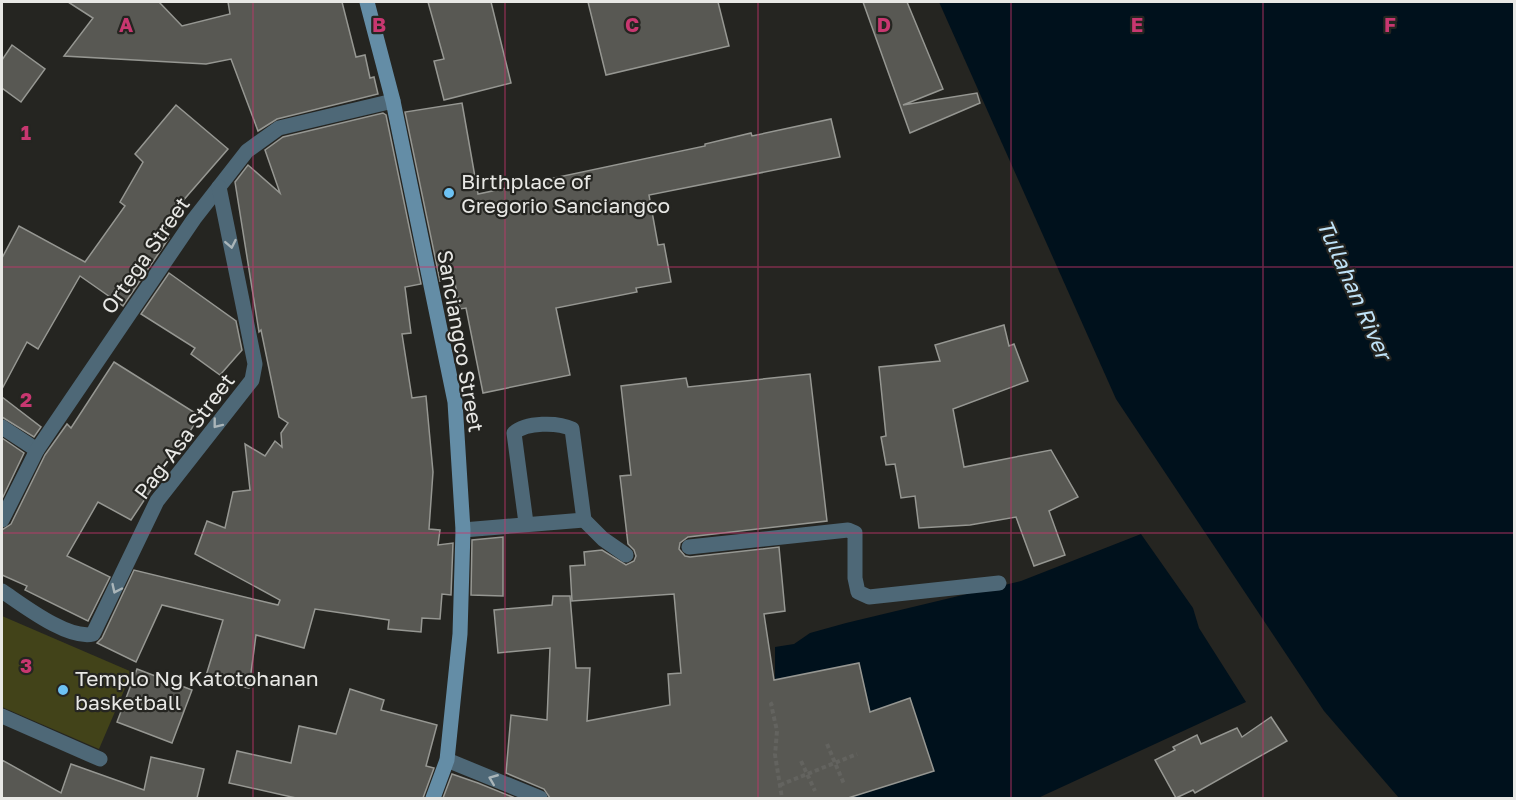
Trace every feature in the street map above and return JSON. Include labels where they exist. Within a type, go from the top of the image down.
[{"type":"main road","name":"Sanciangco Street","points":[[367,2],[393,100],[454,402],[463,530],[460,634],[447,760],[433,798]]},
{"type":"street","name":"Ortega Street","points":[[2,520],[38,450],[194,219],[247,151],[279,128],[393,100]]},
{"type":"street","name":"Pag-Asa Street","points":[[2,591],[42,617],[83,636],[93,634],[157,501],[252,380],[255,364],[219,187]]},
{"type":"street","points":[[526,523],[514,432],[521,427],[564,425],[572,429],[584,519],[603,539],[626,555]]},
{"type":"street","points":[[2,427],[38,450]]},
{"type":"street","points":[[463,530],[584,519]]},
{"type":"street","points":[[689,548],[848,530],[855,533],[855,578],[858,592],[869,597],[999,583]]},
{"type":"street","points":[[2,716],[100,759]]},
{"type":"street","points":[[447,760],[540,798]]},
{"type":"path","points":[[773,703],[771,704],[777,731],[775,755],[782,798]]},
{"type":"path","points":[[826,744],[844,784]]},
{"type":"path","points":[[780,785],[857,754]]},
{"type":"path","points":[[801,761],[815,791]]},
{"type":"shaded area","name":"Templo Ng Katotohanan basketball","points":[[2,616],[132,672],[99,749],[2,707]]},
{"type":"water","name":"Tullahan River","points":[[939,2],[1514,2],[1514,798],[1399,798],[1324,711],[1116,399]]},
{"type":"water","points":[[1141,534],[1193,608],[1199,628],[1246,702],[1038,798],[792,798],[783,756],[784,729],[775,680],[775,647],[794,644],[810,633],[846,623],[1021,581]]},
{"type":"building","points":[[68,2],[159,2],[182,26],[230,14],[228,2],[342,2],[356,57],[365,55],[370,78],[374,77],[378,94],[277,119],[258,131],[231,59],[206,64],[64,56],[93,18]]},
{"type":"building","points":[[428,2],[491,2],[511,83],[444,100],[434,61],[444,59]]},
{"type":"building","points":[[588,2],[718,2],[729,46],[606,75]]},
{"type":"building","points":[[863,2],[907,2],[943,89],[903,105],[977,93],[980,103],[910,133]]},
{"type":"building","points":[[12,45],[45,69],[21,102],[2,88],[2,60]]},
{"type":"building","points":[[462,103],[478,194],[705,146],[705,144],[751,133],[752,136],[831,119],[840,157],[649,195],[658,245],[664,244],[671,282],[636,288],[637,292],[556,308],[570,375],[483,393],[466,308],[460,309],[454,278],[440,281],[405,112]]},
{"type":"building","points":[[176,105],[228,149],[181,203],[163,233],[169,238],[123,306],[80,276],[38,349],[27,342],[2,389],[2,258],[19,226],[85,262],[125,206],[120,202],[143,162],[135,154]]},
{"type":"building","points":[[383,113],[386,115],[421,284],[405,287],[411,333],[402,334],[412,398],[426,396],[433,472],[429,529],[440,530],[438,545],[453,543],[451,595],[442,594],[440,619],[422,618],[421,632],[388,629],[389,620],[315,609],[304,648],[256,635],[249,688],[205,679],[223,620],[162,605],[136,662],[97,643],[102,638],[134,570],[278,605],[280,600],[195,554],[207,521],[225,528],[233,492],[250,490],[245,444],[265,456],[275,441],[282,447],[281,433],[288,423],[279,417],[261,330],[259,332],[235,182],[248,165],[280,193],[265,150],[283,137]]},
{"type":"building","points":[[169,273],[236,321],[242,350],[220,375],[191,354],[195,348],[141,314]]},
{"type":"building","points":[[1004,325],[1009,346],[1014,344],[1028,381],[953,409],[964,467],[1051,450],[1078,497],[1049,511],[1065,555],[1034,566],[1016,517],[970,525],[919,528],[915,496],[901,498],[895,464],[886,465],[881,437],[886,436],[879,367],[940,361],[935,345]]},
{"type":"building","points":[[114,362],[200,416],[131,520],[98,502],[67,556],[110,577],[88,621],[25,590],[27,586],[2,575],[2,530],[11,524],[45,455],[67,424],[71,428]]},
{"type":"building","points":[[810,374],[827,521],[688,537],[680,543],[679,549],[685,556],[690,557],[779,547],[785,611],[764,614],[774,680],[859,663],[870,712],[910,698],[934,771],[848,798],[550,798],[544,789],[506,773],[511,715],[547,720],[550,648],[498,653],[494,610],[552,605],[553,596],[570,596],[576,668],[590,668],[587,721],[670,705],[668,674],[681,673],[674,594],[572,601],[570,566],[585,565],[584,552],[602,550],[626,565],[634,561],[636,556],[628,544],[620,476],[631,475],[621,386],[686,378],[688,387]]},
{"type":"building","points":[[2,397],[41,427],[34,437],[2,417]]},
{"type":"building","points":[[2,438],[24,453],[2,499]]},
{"type":"building","points":[[503,537],[503,596],[471,595],[472,540]]},
{"type":"building","points":[[137,669],[192,690],[172,743],[117,722]]},
{"type":"building","points":[[350,689],[384,700],[381,710],[437,725],[426,766],[434,768],[423,798],[296,798],[229,783],[237,751],[291,763],[299,726],[336,734]]},
{"type":"building","points":[[1271,717],[1287,741],[1195,793],[1193,790],[1176,798],[1155,760],[1175,750],[1173,747],[1197,735],[1201,744],[1237,728],[1242,737]]},
{"type":"building","points":[[151,757],[204,769],[197,798],[2,798],[2,760],[61,793],[71,764],[144,790]]},
{"type":"building","points":[[452,774],[478,783],[515,798],[443,798]]},
{"type":"place","name":"Birthplace of Gregorio Sanciangco","points":[[449,193]]},
{"type":"place","name":"Templo Ng Katotohanan basketball","points":[[63,690]]}]
